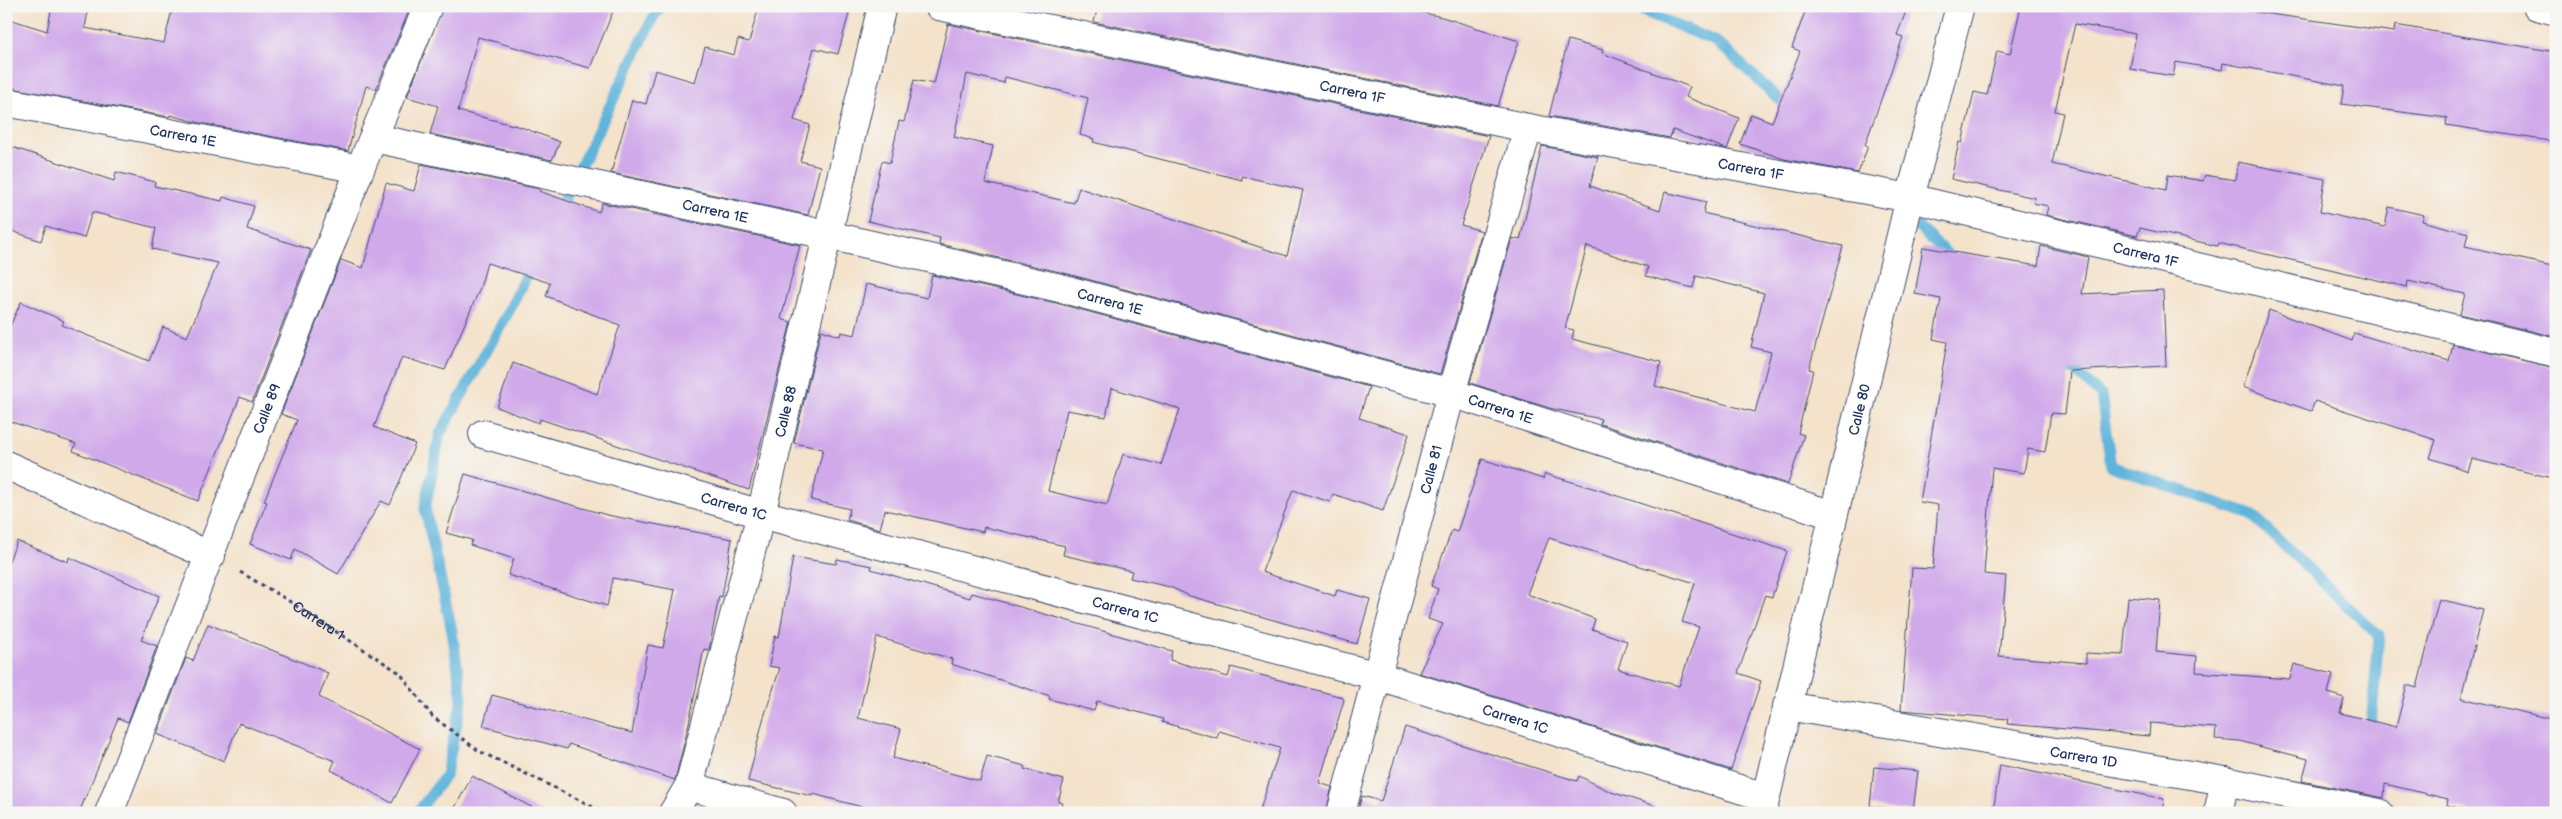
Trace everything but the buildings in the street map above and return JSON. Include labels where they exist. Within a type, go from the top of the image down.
[{"type":"street","name":"Calle 89","points":[[109,813],[211,556],[360,169],[428,6]]},
{"type":"street","name":"Calle 88","points":[[674,813],[689,786],[761,514],[882,6]]},
{"type":"street","name":"Carrera 1F","points":[[939,6],[1528,128],[1910,198],[2556,353]]},
{"type":"street","name":"Calle 80","points":[[1764,805],[1910,198],[1960,6]]},
{"type":"street","points":[[2537,6],[2556,11]]},
{"type":"street","name":"Carrera 1E","points":[[6,102],[360,169]]},
{"type":"street","name":"Calle 81","points":[[1341,813],[1451,393],[1528,128]]},
{"type":"street","name":"Carrera 1E","points":[[374,138],[828,235],[1060,288],[1451,393],[1833,515]]},
{"type":"street","name":"Carrera 1C","points":[[483,434],[761,514],[1378,676],[1764,805]]},
{"type":"street","points":[[6,465],[211,556]]},
{"type":"street","name":"Carrera 1D","points":[[1787,706],[2225,781],[2379,813]]},
{"type":"street","points":[[2218,813],[2225,781]]},
{"type":"street","points":[[689,786],[782,813]]},
{"type":"path","name":"Carrera 1","points":[[211,556],[281,596],[400,673],[432,716],[479,751],[606,813]]},
{"type":"waterway","points":[[557,214],[654,16],[661,6]]},
{"type":"waterway","points":[[1631,6],[1717,42],[1792,111]]},
{"type":"waterway","points":[[1907,217],[1954,260]]},
{"type":"waterway","points":[[417,813],[446,775],[462,699],[452,631],[425,508],[440,434],[508,313],[533,262]]},
{"type":"waterway","points":[[2063,360],[2101,395],[2111,466],[2252,515],[2379,636],[2370,736]]}]
